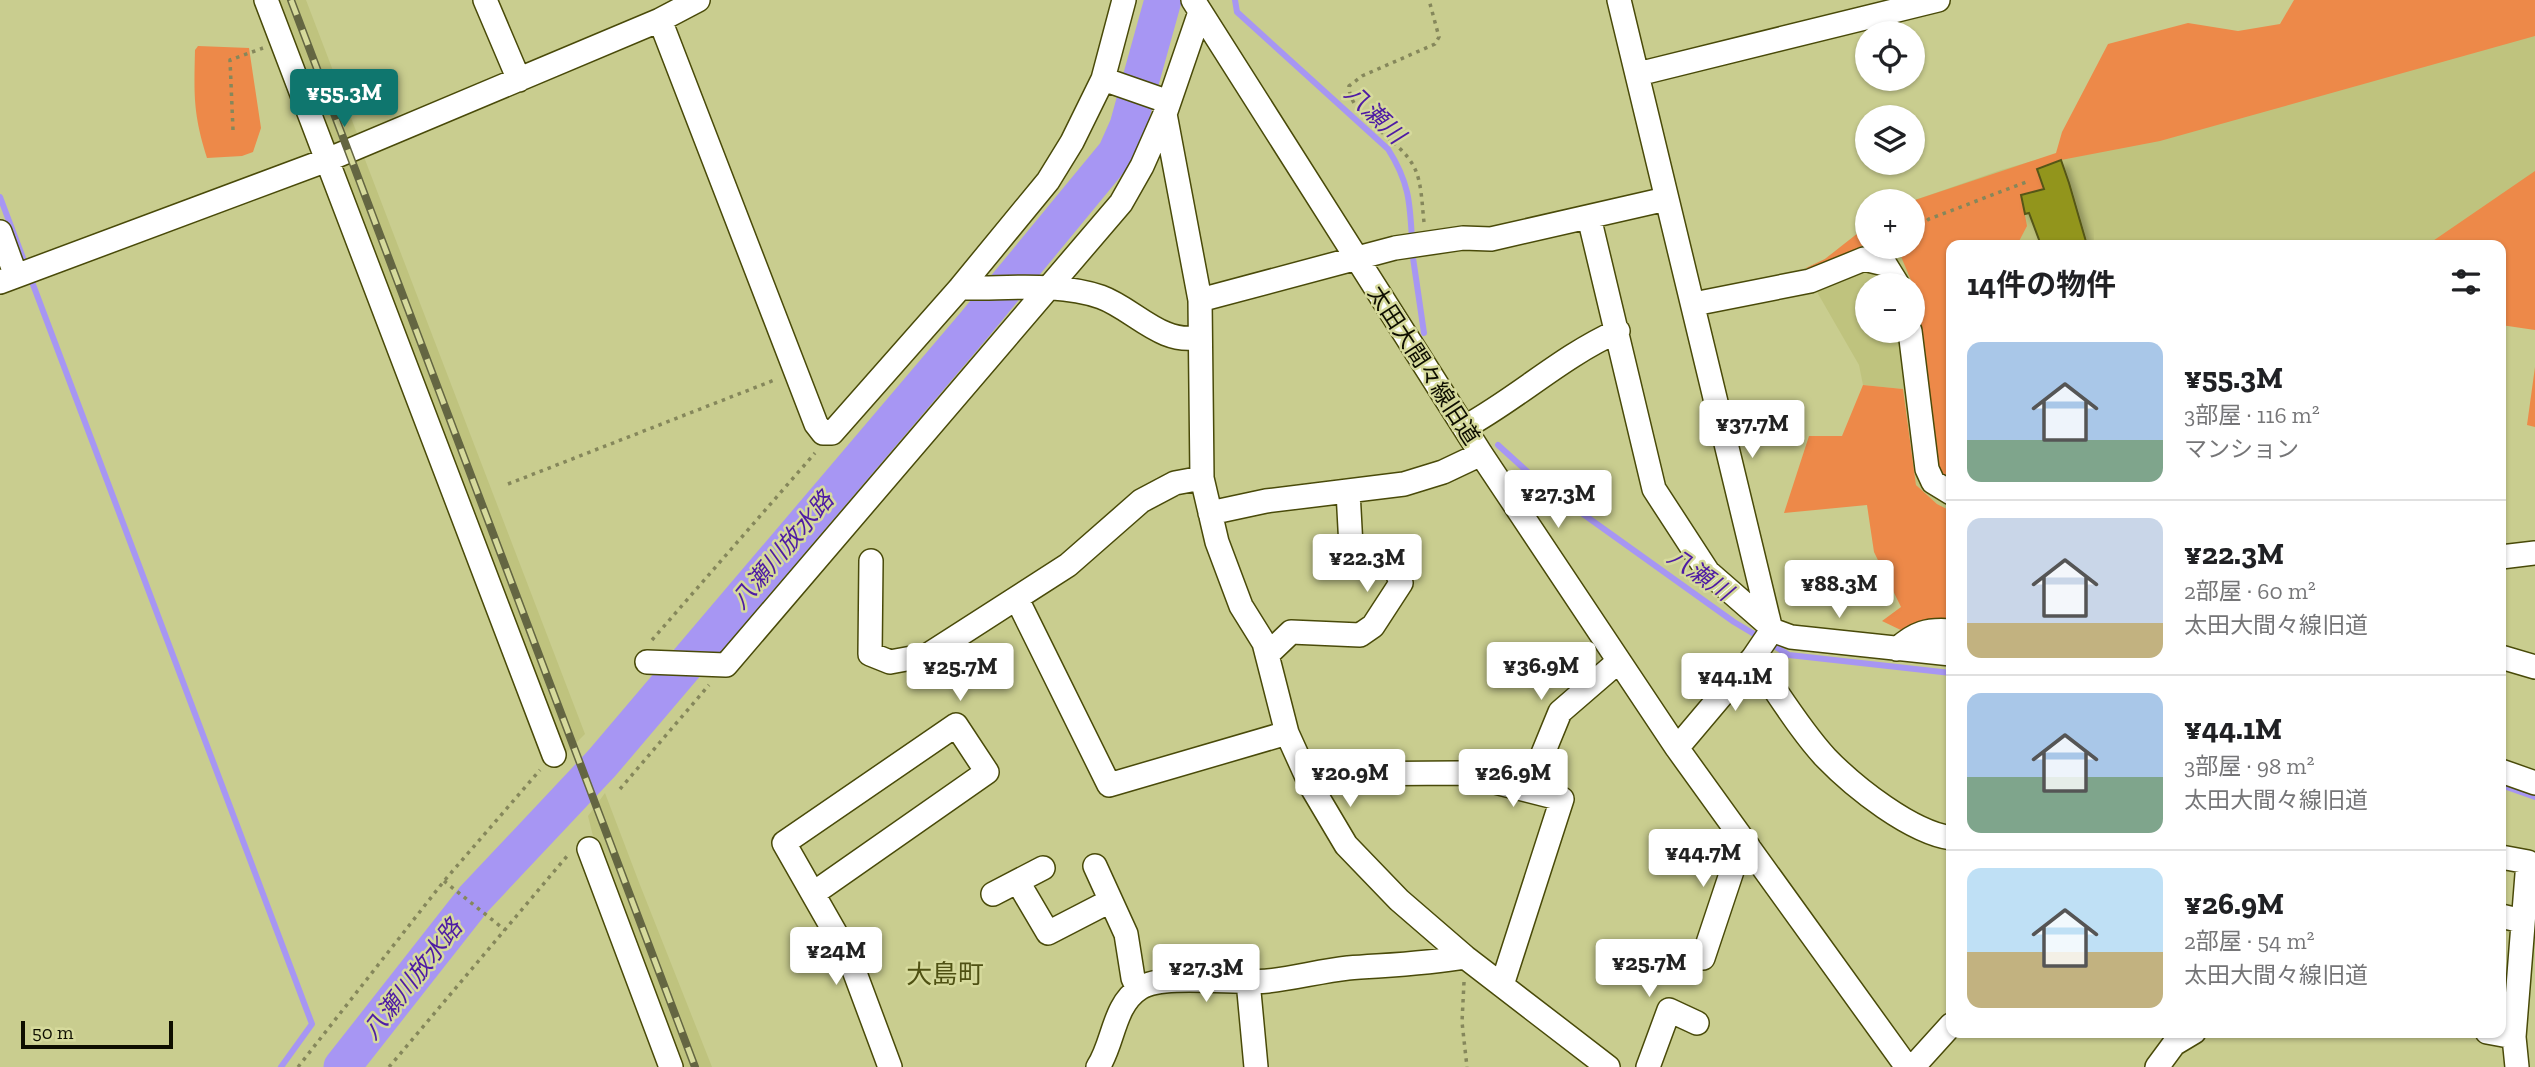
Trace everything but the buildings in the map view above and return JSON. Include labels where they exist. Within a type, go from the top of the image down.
[{"type":"street","points":[[266,0],[554,755]]},
{"type":"street","points":[[485,0],[520,80]]},
{"type":"street","points":[[0,232],[8,279],[327,160],[660,20],[698,0]]},
{"type":"street","points":[[660,20],[816,424],[823,433],[832,433],[965,288],[1048,181],[1107,81],[1124,0]]},
{"type":"street","points":[[1619,0],[1771,628],[1755,655],[1677,748]]},
{"type":"street","points":[[1637,74],[1938,0]]},
{"type":"street","points":[[646,655],[721,664],[1121,203],[1142,166],[1166,106],[1195,5]]},
{"type":"street","name":"太田大間々線旧道","points":[[1195,5],[1480,454],[1677,748],[1907,1067]]},
{"type":"street","points":[[1107,81],[1166,106]]},
{"type":"street","points":[[1166,106],[1200,300],[1202,478],[1210,513],[1241,606],[1266,648],[1287,733],[1311,786],[1346,845],[1399,900],[1465,957],[1608,1067]]},
{"type":"street","points":[[1200,300],[1427,242],[1491,239],[1666,198]]},
{"type":"street","points":[[1589,217],[1654,489],[1708,572],[1771,628],[1791,637],[1946,654]]},
{"type":"street","points":[[1694,304],[1810,281],[1864,259],[1885,264],[1891,273]]},
{"type":"street","points":[[965,288],[1044,289],[1099,296],[1159,331],[1189,340],[1200,337]]},
{"type":"street","points":[[1465,427],[1496,410],[1556,364],[1618,331]]},
{"type":"street","points":[[1911,343],[1927,469],[1933,482],[1946,490]]},
{"type":"street","points":[[1210,513],[1266,502],[1404,484],[1443,472],[1480,454]]},
{"type":"street","points":[[871,561],[870,654],[890,662],[928,655],[1068,565],[1141,501],[1175,483],[1202,478]]},
{"type":"street","points":[[1266,648],[1291,632],[1360,635],[1373,626],[1401,583],[1396,567],[1387,560],[1363,554],[1351,547],[1348,491]]},
{"type":"street","points":[[2506,556],[2535,553]]},
{"type":"street","points":[[1017,599],[1109,785],[1287,733]]},
{"type":"street","points":[[1897,649],[1914,634],[1931,629],[1946,630]]},
{"type":"street","points":[[1755,655],[1826,758],[1872,797],[1928,834],[1946,837]]},
{"type":"street","points":[[2506,658],[2535,667]]},
{"type":"street","points":[[1528,790],[1560,712],[1619,661]]},
{"type":"street","points":[[814,893],[987,772],[956,725],[784,843],[849,957],[890,1067]]},
{"type":"street","points":[[1311,786],[1331,774],[1459,772],[1563,799],[1502,985]]},
{"type":"street","points":[[2506,773],[2535,783]]},
{"type":"street","points":[[1703,958],[1736,859],[1748,846]]},
{"type":"street","points":[[589,849],[671,1067]]},
{"type":"street","points":[[2506,858],[2528,862],[2512,919],[2527,972],[2514,1037],[2522,1066]]},
{"type":"street","points":[[1095,866],[1126,934],[1134,994]]},
{"type":"street","points":[[993,894],[1043,868]]},
{"type":"street","points":[[1018,881],[1048,933],[1110,901]]},
{"type":"street","points":[[1107,1062],[1117,1016],[1134,994],[1159,982],[1258,981],[1307,973],[1411,966],[1465,957]]},
{"type":"street","points":[[1256,1067],[1258,981]]},
{"type":"street","points":[[1648,1067],[1669,1010],[1697,1023]]},
{"type":"street","points":[[1913,1067],[1946,1031]]},
{"type":"street","points":[[2506,1036],[2514,1037]]},
{"type":"street","points":[[2157,1067],[2174,1044],[2184,1038]]},
{"type":"path","points":[[1427,242],[1415,169],[1400,147],[1349,97],[1349,86],[1362,76],[1436,44],[1438,37],[1429,0]]},
{"type":"path","points":[[233,130],[230,60],[282,41]]},
{"type":"path","points":[[1925,222],[2029,181]]},
{"type":"path","points":[[508,484],[795,371]]},
{"type":"path","points":[[646,655],[832,433]]},
{"type":"path","points":[[620,789],[721,664]]},
{"type":"path","points":[[298,1067],[444,881],[554,755]]},
{"type":"path","points":[[389,1067],[582,839],[589,849]]},
{"type":"path","points":[[444,881],[505,930]]},
{"type":"path","points":[[1465,957],[1462,1022],[1467,1067]]},
{"type":"shaded area","points":[[272,0],[306,0],[358,136],[331,147]]},
{"type":"shaded area","points":[[2294,0],[2535,0],[2535,36],[2160,141],[2061,160],[2037,169],[2044,189],[2021,195],[2027,226],[2020,240],[1946,240],[1946,476],[1941,473],[1930,425],[1920,343],[1925,343],[1925,273],[1908,273],[1902,259],[1925,259],[1925,197],[2056,153],[2062,132],[2108,44],[2188,23],[2238,31],[2280,24]]},
{"type":"shaded area","points":[[2535,15],[2535,201],[2477,240],[1946,240],[1946,508],[1916,485],[1903,389],[1863,385],[1859,365],[1817,292],[1714,309],[1706,315],[1699,288],[1707,289],[1806,268],[1825,259],[1855,235],[1855,259],[1925,259],[1925,196],[2001,170]]},
{"type":"shaded area","points":[[198,46],[249,48],[261,128],[253,152],[242,156],[207,158],[195,104],[195,50]]},
{"type":"shaded area","points":[[364,157],[585,734],[562,757],[341,167]]},
{"type":"shaded area","points":[[2535,171],[2535,330],[2506,326],[2506,240],[2434,240]]},
{"type":"shaded area","points":[[1855,235],[1855,250],[1818,270],[1806,268],[1825,259]]},
{"type":"shaded area","points":[[2535,367],[2535,427],[2527,425]]},
{"type":"shaded area","points":[[1863,385],[1903,389],[1916,485],[1946,508],[1946,625],[1907,633],[1882,621],[1901,607],[1874,552],[1867,505],[1784,513],[1809,436],[1842,436]]},
{"type":"shaded area","points":[[605,793],[712,1067],[679,1067],[595,844],[588,816]]},
{"type":"waterway","name":"八瀬川放水路","points":[[342,1067],[474,899],[602,763],[976,323],[1116,153],[1128,126],[1163,0]]},
{"type":"waterway","name":"八瀬川","points":[[1235,0],[1237,12],[1388,149],[1407,193],[1412,240]]},
{"type":"waterway","points":[[0,197],[312,1024],[281,1067]]},
{"type":"waterway","name":"八瀬川","points":[[1412,251],[1424,333]]},
{"type":"waterway","name":"八瀬川","points":[[1498,445],[1541,484],[1734,622],[1789,655],[1946,672]]},
{"type":"waterway","name":"八瀬川","points":[[2506,787],[2535,797]]},
{"type":"railway","points":[[291,0],[695,1067]]},
{"type":"district","name":"大島町","points":[[945,974]]}]
